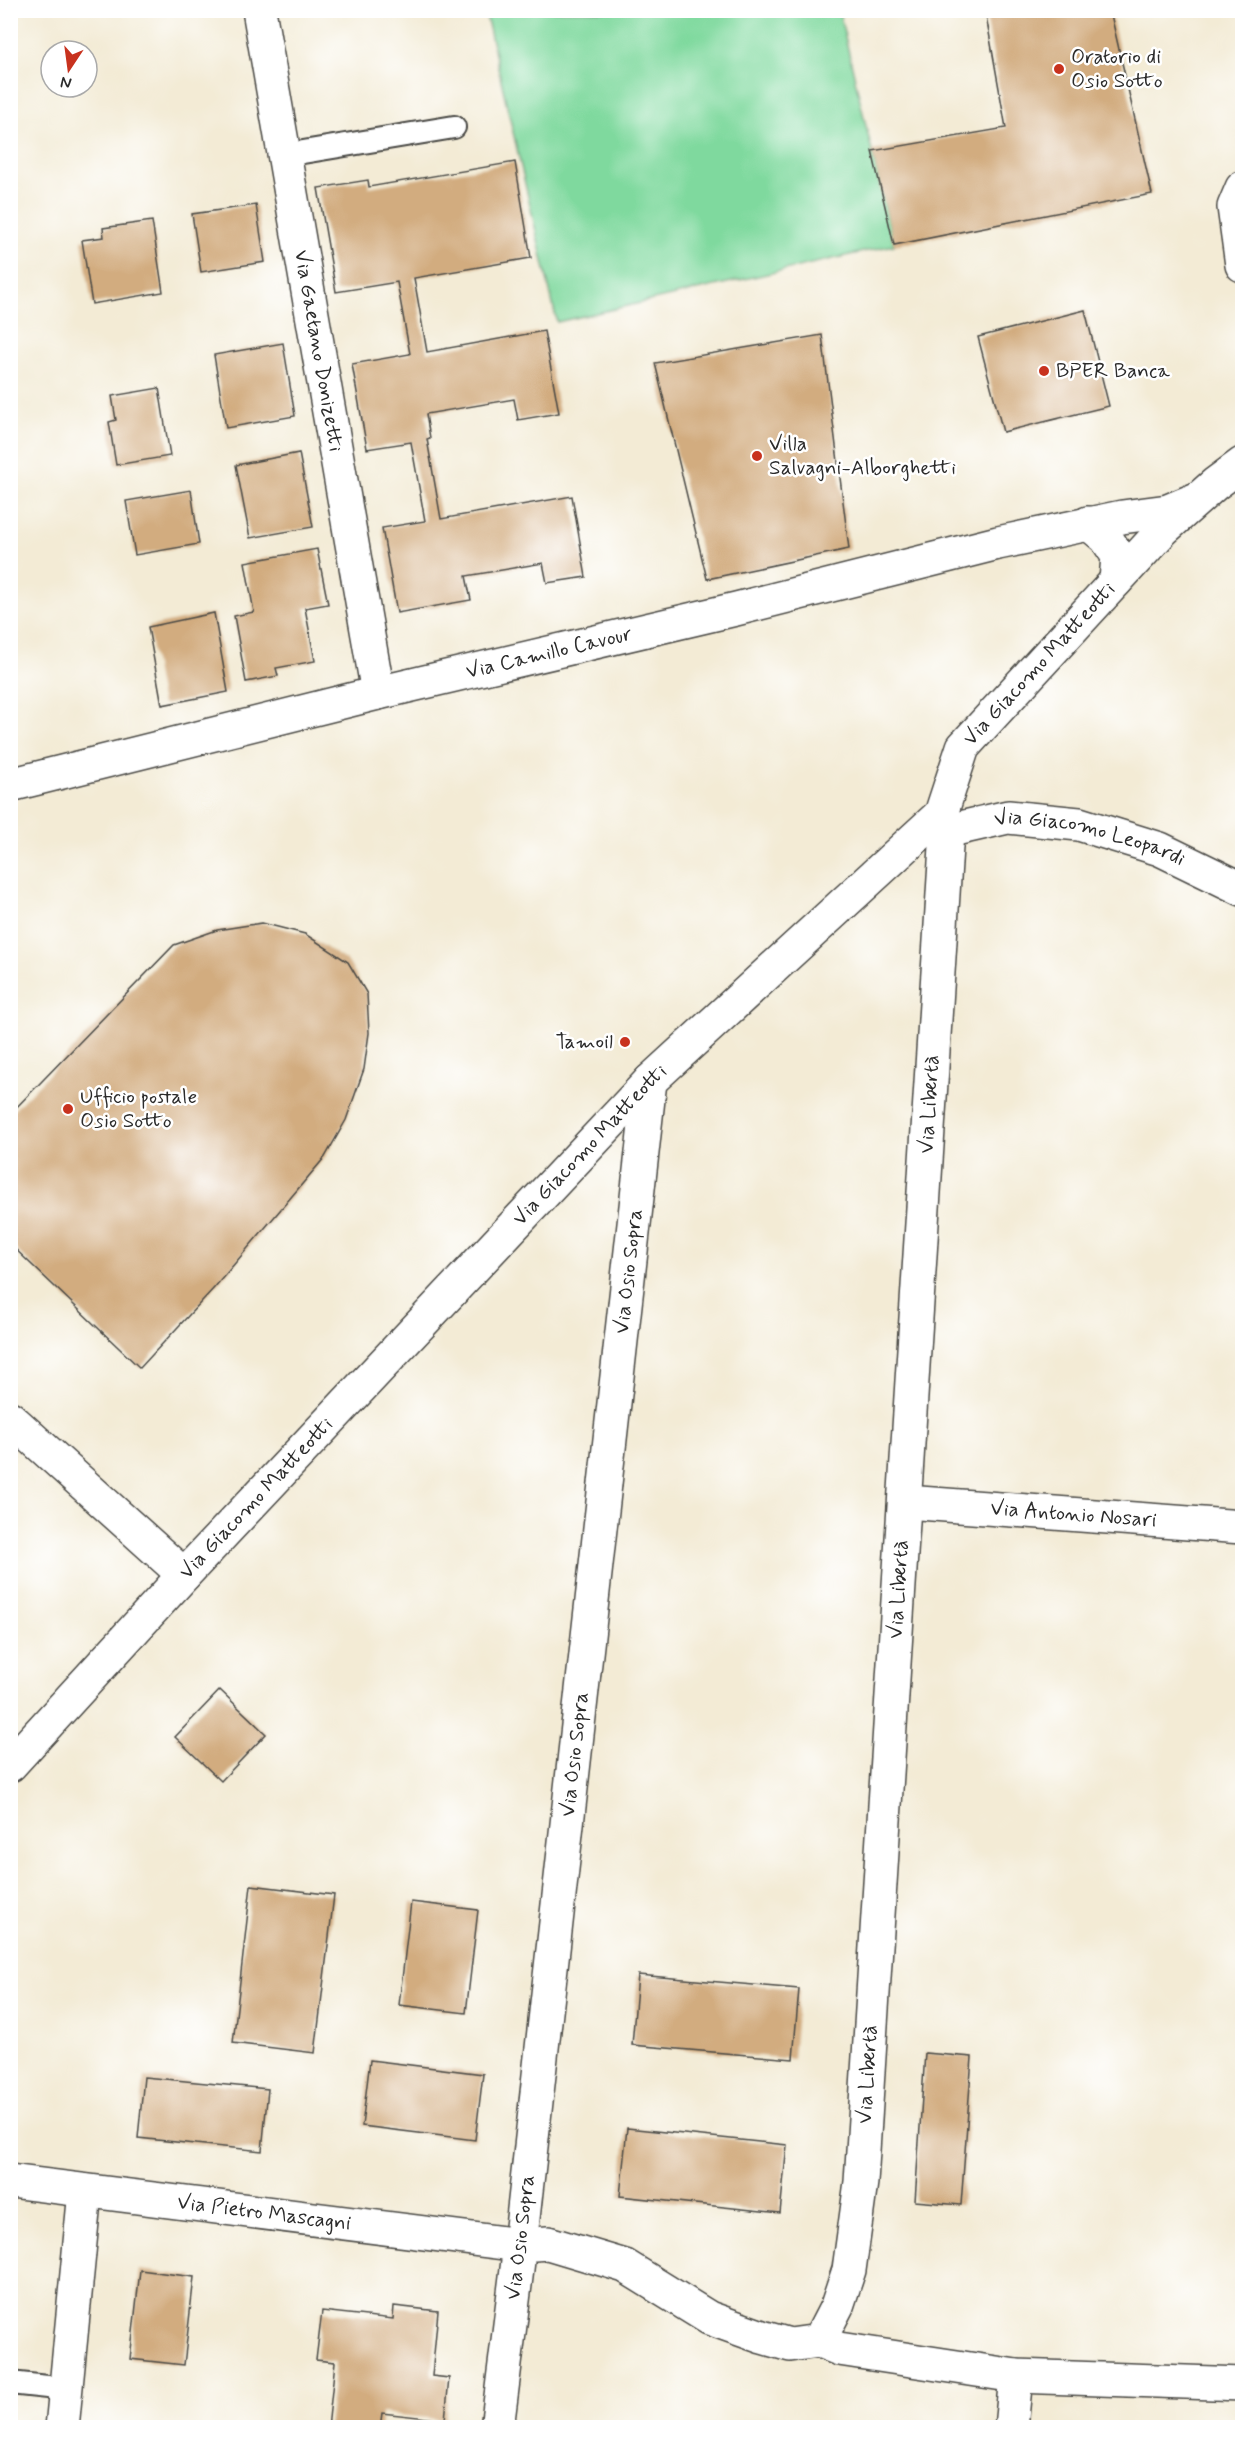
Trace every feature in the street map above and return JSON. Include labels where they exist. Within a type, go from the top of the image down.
[{"type":"street","name":"Via Gaetano Donizetti","points":[[259,10],[378,693]]},
{"type":"street","points":[[1242,188],[1234,207],[1242,265]]},
{"type":"street","points":[[1197,499],[1242,464]]},
{"type":"street","name":"Via Camillo Cavour","points":[[10,785],[378,693],[736,609],[998,543],[1089,523],[1168,511],[1197,499]]},
{"type":"street","name":"Via Giacomo Matteotti","points":[[10,1765],[184,1575],[650,1081],[944,822],[963,747],[1163,530],[1197,499]]},
{"type":"street","points":[[1089,523],[1106,538],[1118,556],[1116,581]]},
{"type":"street","name":"Via Giacomo Leopardi","points":[[944,822],[1008,817],[1079,824],[1160,849],[1242,889]]},
{"type":"street","name":"Via Libertà","points":[[819,2341],[837,2306],[849,2270],[861,2182],[892,1677],[906,1502],[944,822]]},
{"type":"street","name":"Via Osio Sopra","points":[[497,2427],[520,2244],[650,1081]]},
{"type":"street","points":[[10,1418],[184,1575]]},
{"type":"street","name":"Via Antonio Nosari","points":[[906,1502],[1242,1527]]},
{"type":"street","name":"Via Pietro Mascagni","points":[[10,2181],[520,2244],[548,2243],[625,2266],[709,2318],[790,2345],[819,2341]]},
{"type":"street","points":[[62,2427],[85,2191]]},
{"type":"street","points":[[819,2341],[839,2349],[1016,2376],[1242,2385]]},
{"type":"street","points":[[1011,2427],[1016,2376]]},
{"type":"lane","points":[[285,155],[454,127]]},
{"type":"lane","points":[[10,2383],[66,2389]]},
{"type":"green space","points":[[485,11],[839,11],[894,245],[557,322]]},
{"type":"building","name":"Oratorio di Osio Sotto","points":[[985,10],[1110,10],[1152,194],[894,245],[872,151],[1006,128]]},
{"type":"building","points":[[515,162],[531,258],[414,278],[427,352],[544,331],[559,413],[518,420],[514,399],[426,414],[430,438],[427,439],[441,519],[572,496],[586,577],[547,583],[543,563],[466,576],[471,600],[397,613],[382,528],[425,521],[411,442],[367,449],[352,364],[410,354],[397,282],[336,292],[318,188],[368,180],[369,187]]},
{"type":"building","points":[[256,205],[265,262],[201,272],[192,214]]},
{"type":"building","points":[[152,221],[163,292],[92,304],[82,240],[104,237],[103,228]]},
{"type":"building","points":[[1085,310],[1109,406],[1003,432],[978,337]]},
{"type":"building","name":"Villa Salvagni-Alborghetti","points":[[822,335],[849,549],[707,579],[655,363]]},
{"type":"building","points":[[283,343],[295,416],[226,428],[214,355]]},
{"type":"building","points":[[159,388],[170,456],[116,465],[109,422],[116,420],[112,396]]},
{"type":"building","points":[[299,453],[313,527],[250,538],[236,465]]},
{"type":"building","points":[[191,490],[199,544],[135,555],[126,501]]},
{"type":"building","points":[[317,549],[328,604],[305,608],[315,661],[276,668],[278,676],[246,682],[234,616],[254,612],[245,562]]},
{"type":"building","points":[[214,613],[228,692],[162,705],[148,627]]},
{"type":"building","points":[[262,923],[305,934],[348,962],[367,994],[369,1033],[364,1069],[346,1120],[325,1157],[214,1288],[140,1368],[10,1244],[10,1114],[174,945],[217,930]]},
{"type":"building","points":[[220,1690],[266,1734],[221,1781],[175,1737]]},
{"type":"building","points":[[251,1885],[334,1895],[315,2053],[233,2043]]},
{"type":"building","points":[[411,1902],[478,1910],[466,2013],[399,2005]]},
{"type":"building","points":[[638,1975],[799,1989],[793,2059],[632,2045]]},
{"type":"building","points":[[925,2053],[972,2057],[961,2205],[915,2201]]},
{"type":"building","points":[[370,2060],[483,2074],[475,2140],[362,2126]]},
{"type":"building","points":[[144,2077],[268,2089],[262,2151],[138,2138]]},
{"type":"building","points":[[627,2128],[787,2145],[780,2213],[620,2196]]},
{"type":"building","points":[[140,2270],[194,2277],[184,2365],[130,2359]]},
{"type":"building","points":[[394,2306],[438,2311],[432,2376],[449,2378],[445,2420],[382,2413],[380,2428],[328,2428],[335,2362],[316,2360],[322,2311],[393,2319]]},
{"type":"place","name":"Oratorio di Osio Sotto","points":[[1059,69]]},
{"type":"place","name":"BPER Banca","points":[[1044,371]]},
{"type":"place","name":"Villa Salvagni-Alborghetti","points":[[757,456]]},
{"type":"place","name":"Tamoil","points":[[625,1042]]},
{"type":"place","name":"Ufficio postale Osio Sotto","points":[[68,1109]]}]
